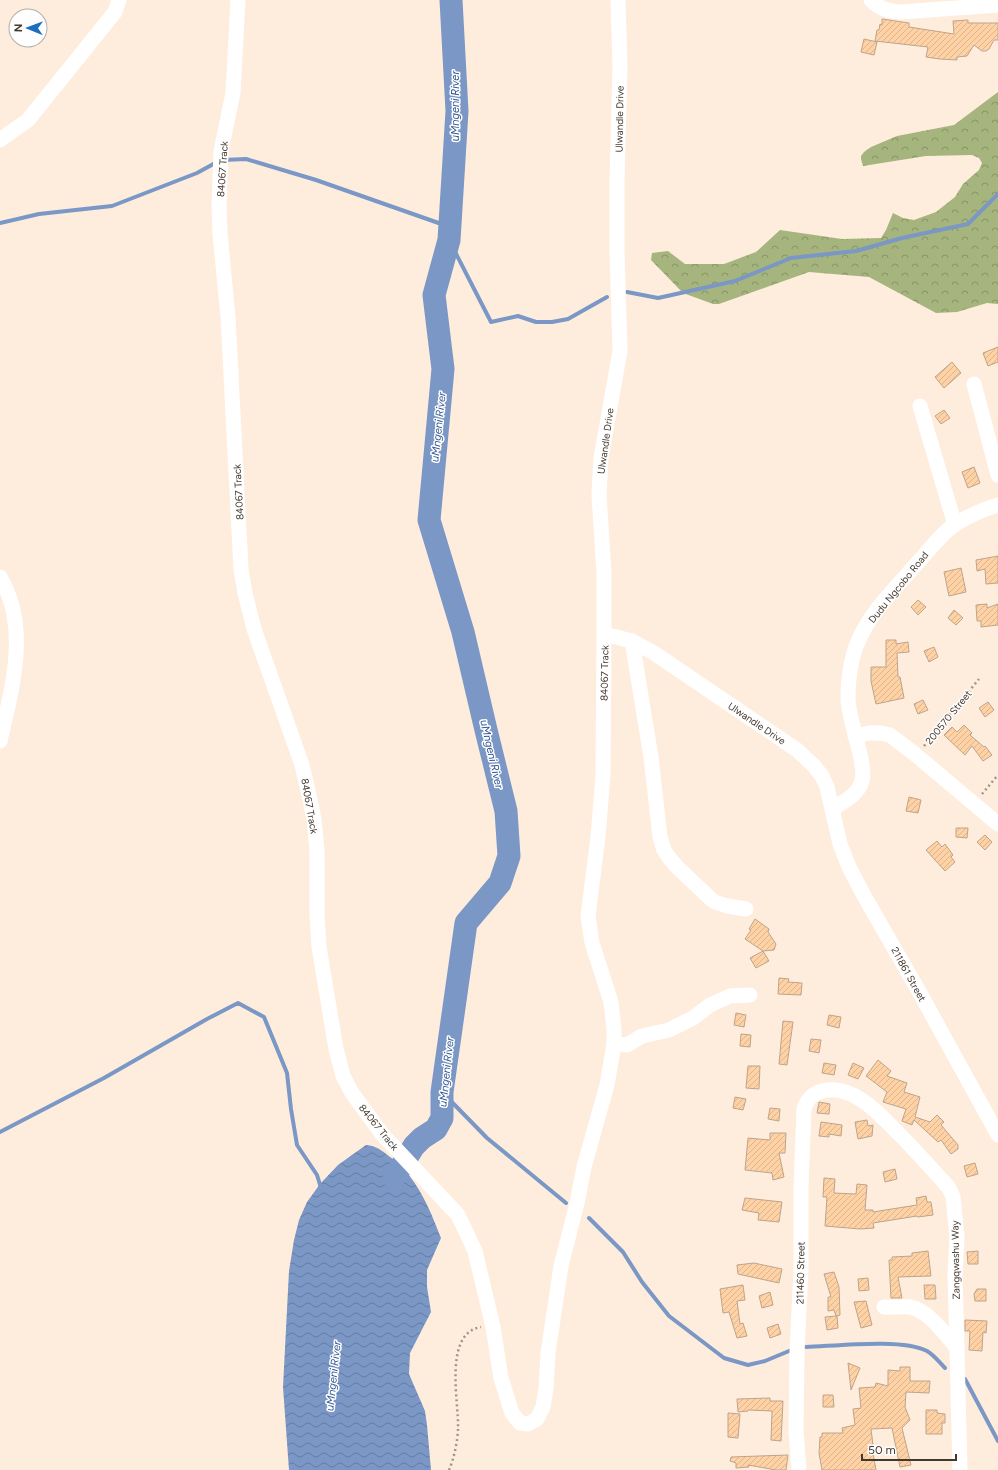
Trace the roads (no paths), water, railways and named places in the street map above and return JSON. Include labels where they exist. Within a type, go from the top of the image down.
[{"type":"street","points":[[0,140],[28,120],[115,12],[119,0]]},
{"type":"street","name":"84067 Track","points":[[238,0],[233,93],[222,151],[219,206],[220,234],[228,317],[241,569],[254,629],[302,765],[314,819],[317,851],[317,914],[319,948],[336,1049],[343,1076],[352,1093],[382,1134],[458,1215],[475,1251],[493,1327],[501,1378],[512,1413],[520,1423],[528,1424],[537,1419],[543,1407],[546,1389],[548,1353],[561,1266],[577,1203],[584,1167],[607,1085],[614,1044],[611,1002],[592,943],[588,916],[603,789],[604,634]]},
{"type":"street","name":"Ulwandle Drive","points":[[618,0],[620,67],[617,217],[620,351],[601,458],[600,474],[599,495],[604,574],[604,634],[632,641],[684,673],[806,758],[822,776],[827,787],[832,809]]},
{"type":"street","points":[[871,0],[875,4],[887,10],[901,12],[998,5]]},
{"type":"street","points":[[974,384],[998,474]]},
{"type":"street","points":[[920,406],[955,525]]},
{"type":"street","name":"Dudu Ngcobo Road","points":[[832,809],[853,796],[862,781],[863,772],[861,758],[849,710],[849,685],[851,668],[862,632],[875,613],[929,549],[955,525],[978,512],[998,505]]},
{"type":"street","points":[[0,577],[7,589],[14,617],[17,650],[14,682],[0,741]]},
{"type":"street","points":[[632,641],[656,789],[659,832],[664,850],[678,868],[715,902],[727,906],[746,909]]},
{"type":"street","points":[[855,736],[869,733],[890,735],[998,824]]},
{"type":"street","name":"211861 Street","points":[[832,809],[840,844],[849,867],[863,894],[922,995],[998,1135]]},
{"type":"street","points":[[614,1044],[627,1045],[642,1036],[669,1030],[693,1018],[710,1005],[730,996],[750,995]]},
{"type":"street","name":"Zangqwashu Way","points":[[828,1090],[848,1093],[874,1109],[919,1154],[949,1188],[952,1197],[957,1237],[955,1275],[960,1470]]},
{"type":"street","name":"211460 Street","points":[[799,1470],[796,1431],[801,1268],[802,1122],[804,1109],[809,1098],[820,1092],[828,1090]]},
{"type":"street","points":[[884,1307],[910,1307],[919,1311],[930,1318],[957,1348]]},
{"type":"water","points":[[366,1145],[376,1147],[381,1150],[408,1174],[427,1204],[441,1238],[427,1270],[427,1287],[431,1312],[410,1353],[409,1374],[425,1411],[431,1470],[289,1470],[283,1387],[289,1271],[294,1240],[299,1220],[307,1202],[320,1184],[338,1165]]},
{"type":"waterway","name":"uMngeni River","points":[[394,1178],[414,1146],[422,1138],[436,1129],[442,1118],[442,1092],[466,923],[500,883],[509,856],[506,811],[463,632],[429,520],[443,369],[434,295],[449,240],[457,111],[451,0]]},
{"type":"waterway","points":[[223,160],[246,159],[316,180],[450,227]]},
{"type":"waterway","points":[[0,223],[39,214],[112,206],[197,173],[217,162]]},
{"type":"waterway","points":[[627,292],[658,298],[735,281],[791,258],[856,251],[902,238],[968,224],[998,194]]},
{"type":"waterway","points":[[449,240],[491,322],[518,316],[536,322],[552,322],[568,319],[607,297]]},
{"type":"waterway","points":[[0,1132],[104,1078],[238,1003],[264,1017],[287,1073],[297,1145],[317,1175],[321,1188]]},
{"type":"waterway","points":[[442,1092],[487,1138],[566,1203]]},
{"type":"waterway","points":[[589,1218],[623,1252],[642,1282],[669,1316],[724,1358],[748,1365],[765,1361],[789,1351]]},
{"type":"waterway","points":[[806,1347],[868,1344],[916,1347],[927,1351],[945,1368]]},
{"type":"waterway","points":[[965,1379],[998,1441]]}]
